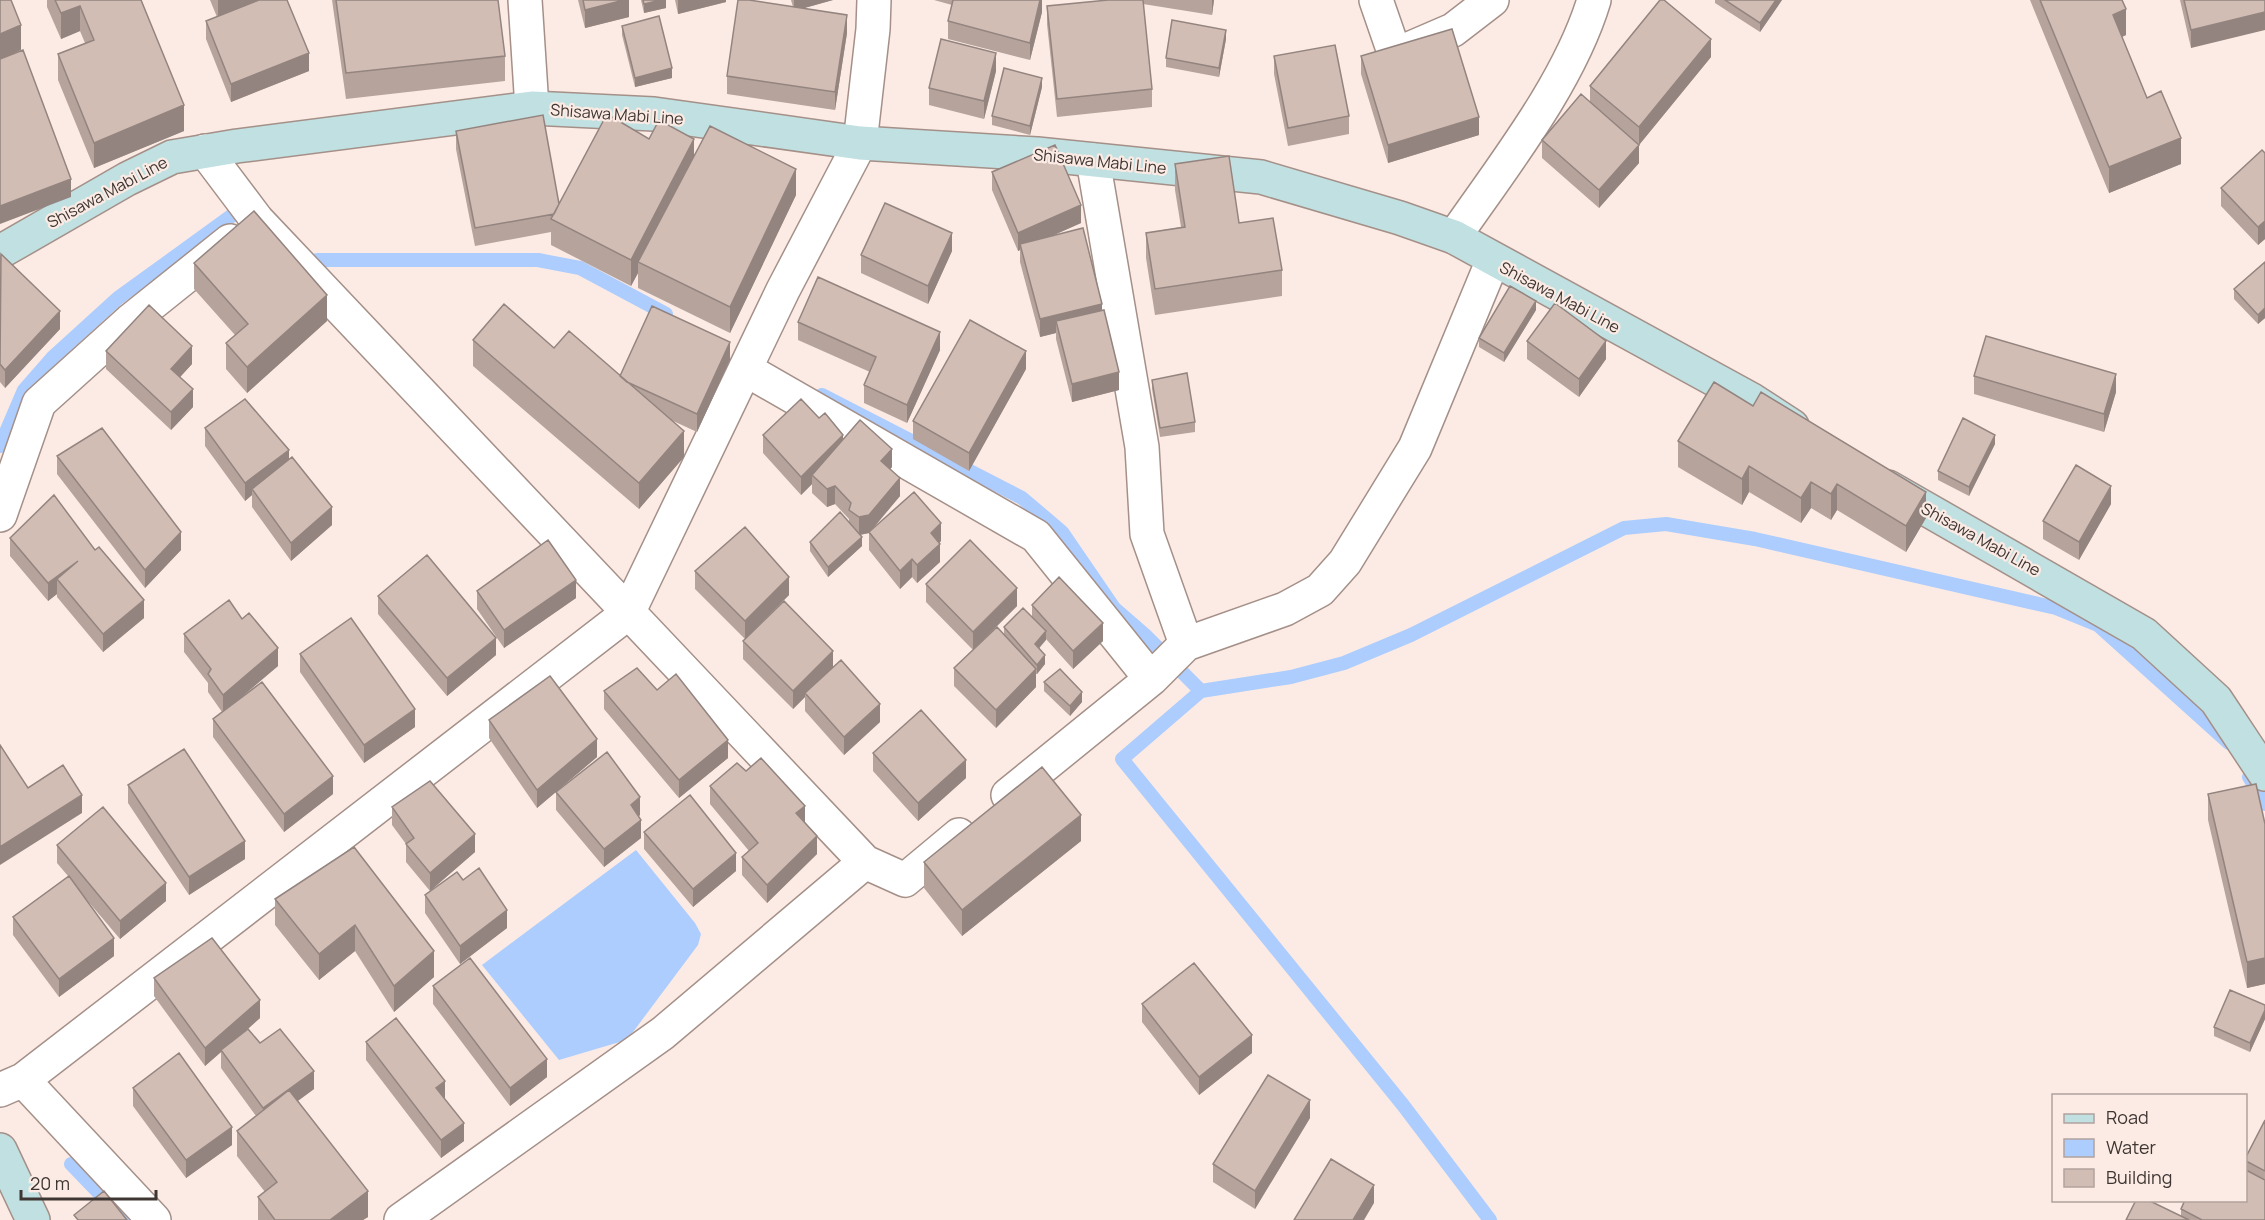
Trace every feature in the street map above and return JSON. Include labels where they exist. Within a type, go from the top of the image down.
[{"type":"main road","name":"Shisawa Mabi Line","points":[[0,252],[127,179],[172,157],[532,108],[654,114],[860,143],[1093,160],[1261,177],[1400,218],[1454,237],[1752,400],[1818,444]]},
{"type":"main road","name":"Shisawa Mabi Line","points":[[1867,475],[2087,599],[2144,634],[2216,700],[2265,774]]},
{"type":"main road","points":[[0,1150],[33,1220]]},
{"type":"street","points":[[525,0],[532,108]]},
{"type":"street","points":[[154,1220],[11,1085],[628,613],[783,290],[860,143],[873,29],[873,0]]},
{"type":"street","points":[[1376,0],[1395,55],[1453,30],[1492,0]]},
{"type":"street","points":[[1454,237],[1549,98],[1589,17],[1594,0]]},
{"type":"street","points":[[205,151],[257,220],[865,862],[905,880],[1151,679],[1186,644],[1285,609],[1320,590],[1345,562],[1415,448],[1493,260]]},
{"type":"street","points":[[1093,160],[1142,447],[1147,534],[1186,644]]},
{"type":"street","points":[[0,515],[39,404],[130,321],[257,220]]},
{"type":"street","points":[[745,369],[1036,536],[1151,679]]},
{"type":"street","points":[[401,1220],[663,1033],[865,862]]},
{"type":"water","points":[[636,850],[695,923],[701,934],[698,945],[633,1032],[623,1041],[559,1060],[482,965]]},
{"type":"building","points":[[0,0],[11,0],[21,25],[0,34]]},
{"type":"building","points":[[55,0],[141,0],[184,105],[94,143],[58,54],[94,40],[80,6],[61,13]]},
{"type":"building","points":[[259,0],[287,0],[309,53],[231,84],[206,21]]},
{"type":"building","points":[[336,0],[498,0],[505,56],[346,73]]},
{"type":"building","points":[[583,0],[624,0],[585,10]]},
{"type":"building","points":[[643,0],[661,0],[644,4]]},
{"type":"building","points":[[738,0],[847,15],[835,92],[727,76]]},
{"type":"building","points":[[953,0],[1040,0],[1030,43],[948,21]]},
{"type":"building","points":[[1108,0],[1143,0],[1152,89],[1057,99],[1047,6]]},
{"type":"building","points":[[1660,0],[1664,0],[1711,39],[1639,127],[1590,86]]},
{"type":"building","points":[[1725,0],[1776,0],[1760,23]]},
{"type":"building","points":[[2040,0],[2122,0],[2126,9],[2113,15],[2147,98],[2161,91],[2181,138],[2109,167]]},
{"type":"building","points":[[2184,0],[2265,0],[2265,12],[2191,30]]},
{"type":"building","points":[[659,16],[672,68],[635,78],[622,26]]},
{"type":"building","points":[[1172,20],[1226,30],[1219,68],[1166,58]]},
{"type":"building","points":[[1452,29],[1479,117],[1388,145],[1361,56]]},
{"type":"building","points":[[941,39],[996,53],[984,101],[929,88]]},
{"type":"building","points":[[1335,45],[1349,116],[1288,128],[1274,56]]},
{"type":"building","points":[[23,50],[71,179],[0,206],[0,59]]},
{"type":"building","points":[[1004,68],[1042,78],[1030,126],[992,116]]},
{"type":"building","points":[[1581,94],[1639,145],[1599,190],[1542,140]]},
{"type":"building","points":[[607,114],[649,139],[659,120],[694,139],[631,260],[551,219]]},
{"type":"building","points":[[543,115],[559,204],[554,214],[475,228],[456,131]]},
{"type":"building","points":[[710,126],[796,169],[730,307],[638,262]]},
{"type":"building","points":[[1055,145],[1081,205],[1018,233],[992,172]]},
{"type":"building","points":[[2262,150],[2265,153],[2265,221],[2258,227],[2221,188]]},
{"type":"building","points":[[1229,156],[1239,223],[1273,218],[1282,270],[1155,289],[1146,233],[1185,227],[1175,164]]},
{"type":"building","points":[[885,203],[952,233],[928,286],[861,255]]},
{"type":"building","points":[[254,211],[327,295],[247,367],[226,343],[248,324],[194,263]]},
{"type":"building","points":[[1083,228],[1102,304],[1040,319],[1020,244]]},
{"type":"building","points":[[1,254],[60,311],[5,370],[0,364]]},
{"type":"building","points":[[2265,262],[2265,308],[2258,315],[2234,289]]},
{"type":"building","points":[[818,277],[940,332],[907,405],[864,385],[876,357],[798,322]]},
{"type":"building","points":[[1510,286],[1536,301],[1504,353],[1479,338]]},
{"type":"building","points":[[1555,303],[1606,341],[1579,379],[1527,341]]},
{"type":"building","points":[[504,304],[554,348],[569,331],[684,431],[639,483],[473,340]]},
{"type":"building","points":[[149,305],[192,346],[171,369],[193,389],[171,412],[106,351]]},
{"type":"building","points":[[652,306],[730,342],[697,414],[627,382],[620,376]]},
{"type":"building","points":[[1104,310],[1119,372],[1072,384],[1056,321]]},
{"type":"building","points":[[970,320],[1026,351],[969,453],[913,421]]},
{"type":"building","points":[[1986,336],[2116,374],[2104,414],[1974,376]]},
{"type":"building","points":[[1187,373],[1195,422],[1160,428],[1152,380]]},
{"type":"building","points":[[1714,382],[1753,406],[1761,392],[1926,492],[1906,526],[1837,484],[1831,494],[1811,482],[1801,498],[1749,466],[1742,479],[1678,441]]},
{"type":"building","points":[[245,399],[289,450],[245,483],[205,428]]},
{"type":"building","points":[[801,399],[819,418],[825,413],[843,435],[801,477],[763,435]]},
{"type":"building","points":[[1963,418],[1995,435],[1969,487],[1938,471]]},
{"type":"building","points":[[860,420],[892,449],[881,461],[900,478],[869,515],[859,517],[849,510],[851,503],[835,486],[827,489],[812,475]]},
{"type":"building","points":[[102,428],[181,532],[145,570],[57,456]]},
{"type":"building","points":[[292,457],[332,507],[291,543],[252,489]]},
{"type":"building","points":[[2076,465],[2111,486],[2079,542],[2043,521]]},
{"type":"building","points":[[914,492],[941,523],[931,533],[940,544],[917,565],[912,559],[900,571],[869,532]]},
{"type":"building","points":[[54,495],[95,550],[99,547],[144,600],[103,634],[57,579],[78,561],[48,583],[10,538]]},
{"type":"building","points":[[840,512],[862,537],[828,567],[810,542]]},
{"type":"building","points":[[745,527],[789,577],[745,621],[695,571]]},
{"type":"building","points":[[548,540],[576,580],[504,630],[477,591]]},
{"type":"building","points":[[970,540],[1017,588],[973,632],[926,584]]},
{"type":"building","points":[[427,555],[496,638],[447,678],[378,596]]},
{"type":"building","points":[[1059,577],[1103,623],[1073,651],[1032,605]]},
{"type":"building","points":[[229,600],[242,619],[249,613],[278,648],[223,695],[208,674],[211,669],[184,634]]},
{"type":"building","points":[[784,601],[833,651],[793,691],[743,641]]},
{"type":"building","points":[[1023,608],[1046,631],[1035,644],[1045,655],[1037,665],[1004,627]]},
{"type":"building","points":[[351,618],[415,709],[364,745],[300,654]]},
{"type":"building","points":[[997,627],[1036,669],[996,710],[954,668]]},
{"type":"building","points":[[841,660],[880,704],[844,737],[805,693]]},
{"type":"building","points":[[637,668],[657,690],[676,674],[728,740],[679,780],[604,691]]},
{"type":"building","points":[[1060,669],[1082,692],[1070,706],[1044,682]]},
{"type":"building","points":[[550,676],[597,739],[537,790],[489,720]]},
{"type":"building","points":[[262,682],[333,776],[284,814],[213,719]]},
{"type":"building","points":[[921,710],[966,760],[918,803],[873,753]]},
{"type":"building","points":[[0,745],[28,788],[63,765],[82,795],[0,847]]},
{"type":"building","points":[[184,749],[245,841],[189,877],[128,785]]},
{"type":"building","points":[[607,752],[640,797],[631,805],[641,820],[604,849],[556,792]]},
{"type":"building","points":[[761,758],[805,806],[796,813],[817,836],[767,885],[742,857],[758,843],[710,786],[737,763],[746,771]]},
{"type":"building","points":[[1042,767],[1081,815],[962,910],[924,862]]},
{"type":"building","points":[[430,781],[475,834],[430,873],[406,844],[414,838],[392,807]]},
{"type":"building","points":[[2256,784],[2265,824],[2265,958],[2247,962],[2208,794]]},
{"type":"building","points":[[690,795],[736,853],[693,889],[644,832]]},
{"type":"building","points":[[103,807],[166,883],[120,921],[57,845]]},
{"type":"building","points":[[354,847],[434,951],[394,986],[355,925],[319,954],[275,899]]},
{"type":"building","points":[[479,868],[507,910],[460,946],[425,895],[457,872],[463,880]]},
{"type":"building","points":[[69,876],[114,938],[59,979],[13,917]]},
{"type":"building","points":[[212,938],[260,1000],[205,1048],[154,978]]},
{"type":"building","points":[[470,958],[547,1059],[510,1088],[433,986]]},
{"type":"building","points":[[1194,963],[1252,1035],[1199,1077],[1142,1004]]},
{"type":"building","points":[[2230,990],[2265,1005],[2265,1010],[2250,1043],[2214,1027]]},
{"type":"building","points":[[396,1018],[445,1081],[436,1088],[464,1123],[441,1140],[366,1042]]},
{"type":"building","points":[[248,1029],[260,1043],[280,1029],[314,1071],[263,1108],[221,1050]]},
{"type":"building","points":[[179,1053],[232,1127],[186,1160],[133,1088]]},
{"type":"building","points":[[1268,1075],[1310,1100],[1255,1191],[1213,1164]]},
{"type":"building","points":[[289,1090],[368,1191],[330,1220],[275,1220],[258,1197],[277,1182],[237,1131]]},
{"type":"building","points":[[2265,1120],[2265,1171],[2247,1162],[2247,1155]]},
{"type":"building","points":[[1331,1159],[1374,1185],[1353,1220],[1294,1220]]},
{"type":"building","points":[[2247,1171],[2265,1180],[2265,1220],[2202,1220],[2181,1209],[2184,1202],[2247,1202]]},
{"type":"building","points":[[104,1191],[127,1220],[78,1220],[74,1215]]},
{"type":"building","points":[[2135,1202],[2152,1202],[2189,1220],[2126,1220]]},
{"type":"waterway","points":[[0,446],[24,390],[52,358],[118,298],[234,214]]},
{"type":"waterway","points":[[317,260],[538,260],[580,268],[666,314]]},
{"type":"waterway","points":[[822,395],[1022,498],[1062,532],[1114,608],[1145,635],[1201,691],[1291,677],[1344,663],[1411,635],[1624,528],[1666,524],[1755,539],[2056,608],[2098,625],[2229,743]]},
{"type":"waterway","points":[[1201,691],[1122,759],[1403,1105],[1490,1220]]},
{"type":"waterway","points":[[2249,777],[2265,804]]},
{"type":"waterway","points":[[71,1164],[125,1220]]}]
